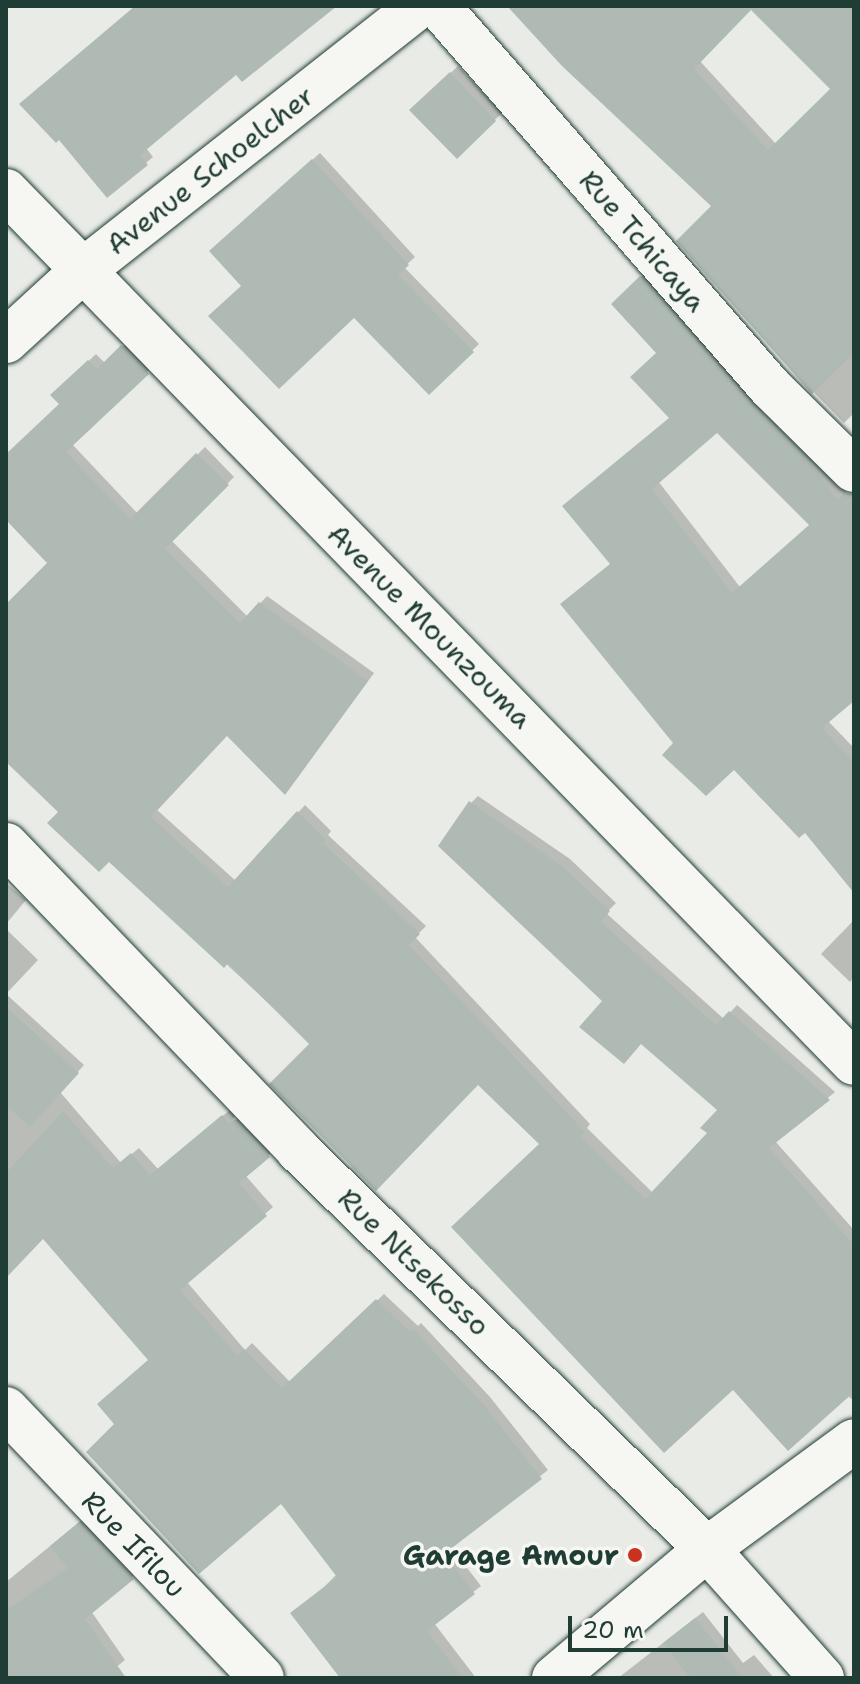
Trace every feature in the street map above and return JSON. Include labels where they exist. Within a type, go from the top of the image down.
[{"type":"street","name":"Avenue Schoelcher","points":[[6,341],[81,272],[419,6]]},
{"type":"street","name":"Rue Tchicaya","points":[[438,6],[770,387],[854,470]]},
{"type":"street","name":"Avenue Mounzouma","points":[[6,191],[81,272],[854,1063]]},
{"type":"street","name":"Rue Ntsekosso","points":[[6,845],[298,1150],[707,1549],[822,1678]]},
{"type":"street","name":"Rue Ifilou","points":[[6,1409],[262,1678]]},
{"type":"street","points":[[554,1678],[707,1549],[854,1441]]},
{"type":"building","points":[[135,6],[337,6],[242,82],[236,75],[140,155],[148,165],[107,198],[59,140],[56,143],[19,104]]},
{"type":"building","points":[[507,6],[854,6],[854,353],[812,394],[676,241],[711,206],[562,66]],"holes":[[[751,10],[830,89],[768,150],[694,69]]]},
{"type":"building","points":[[450,72],[496,121],[457,159],[409,110]]},
{"type":"building","points":[[312,159],[409,265],[398,275],[474,352],[429,395],[354,318],[279,389],[208,316],[241,286],[209,251]]},
{"type":"building","points":[[640,276],[751,404],[809,461],[837,499],[845,493],[854,494],[854,701],[822,728],[854,762],[854,893],[805,833],[799,838],[734,770],[706,796],[662,755],[673,743],[560,604],[610,564],[562,506],[669,418],[630,377],[656,353],[611,304]],"holes":[[[717,433],[809,525],[732,593],[652,489]]]},
{"type":"building","points":[[121,345],[149,374],[66,452],[130,519],[196,453],[229,485],[165,549],[240,623],[259,602],[368,681],[285,795],[227,736],[151,817],[228,887],[297,811],[326,840],[323,843],[420,934],[409,945],[585,1132],[581,1137],[645,1199],[707,1133],[700,1128],[717,1110],[641,1044],[624,1064],[579,1027],[602,1001],[438,846],[469,801],[562,866],[610,911],[601,922],[716,1025],[729,1011],[830,1100],[769,1148],[854,1245],[854,1392],[788,1451],[733,1390],[664,1453],[451,1227],[539,1144],[478,1085],[376,1191],[269,1084],[309,1044],[228,963],[224,968],[109,862],[99,872],[47,823],[58,812],[6,762],[6,604],[47,563],[6,520],[6,454],[59,404],[50,395],[88,360],[97,369]]},
{"type":"building","points":[[6,1007],[79,1073],[30,1127],[6,1105]]},
{"type":"building","points":[[63,1111],[113,1168],[131,1153],[150,1175],[222,1115],[229,1124],[234,1119],[270,1157],[239,1183],[267,1216],[180,1290],[237,1355],[244,1349],[282,1388],[376,1299],[410,1332],[413,1329],[483,1404],[542,1479],[444,1554],[475,1594],[427,1631],[463,1678],[340,1678],[290,1613],[337,1577],[281,1504],[199,1574],[86,1452],[114,1424],[97,1404],[148,1360],[43,1239],[6,1278],[6,1173]]},
{"type":"building","points":[[79,1522],[134,1579],[85,1619],[126,1678],[6,1678],[6,1610],[68,1568],[50,1546]]},
{"type":"building","points":[[695,1618],[743,1678],[690,1678],[663,1643]]},
{"type":"place","name":"Garage Amour","points":[[635,1555]]}]
